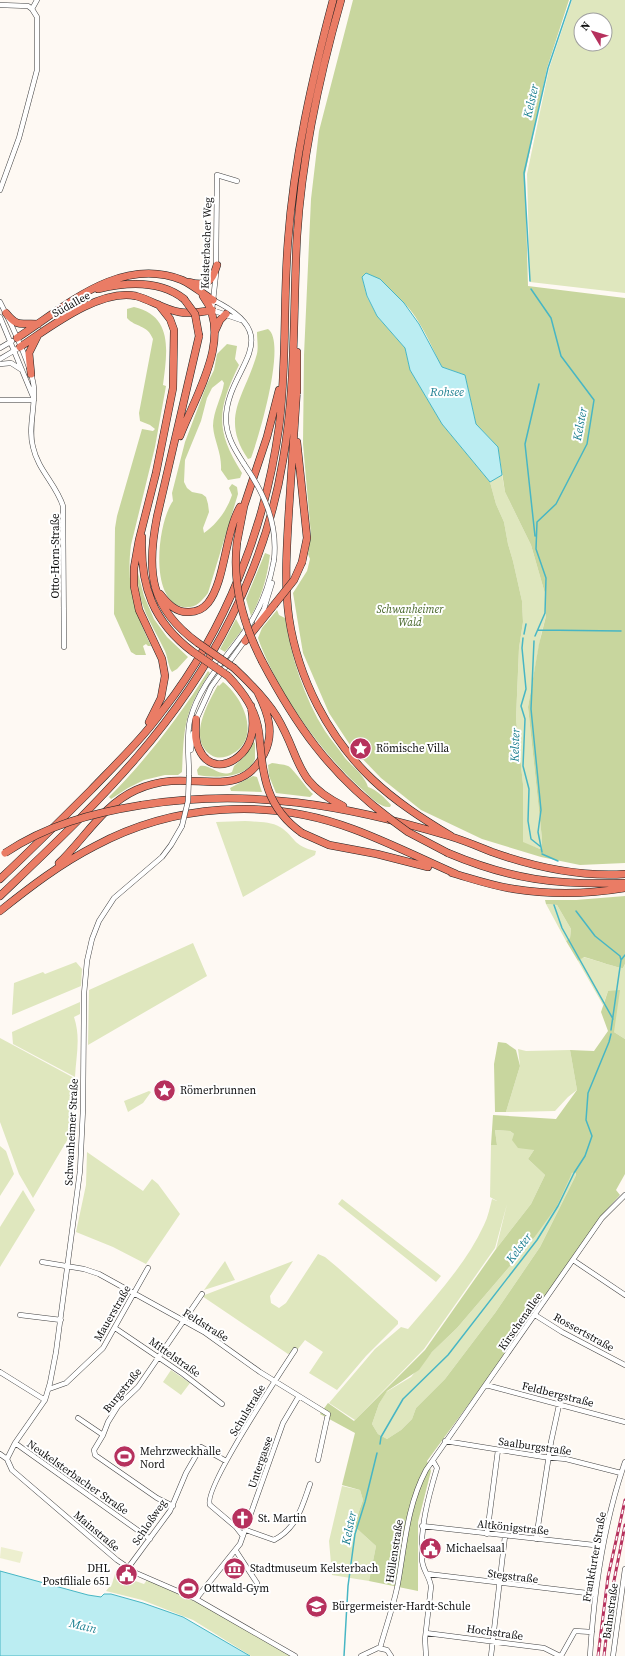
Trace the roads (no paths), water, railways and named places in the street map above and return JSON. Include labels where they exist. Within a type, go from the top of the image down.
[{"type":"highway","points":[[0,880],[129,750],[164,710],[189,673],[216,624],[240,572],[260,513],[272,464],[278,427],[284,369],[288,245],[295,175],[313,77],[333,0]]},
{"type":"highway","points":[[0,896],[88,810],[138,756],[195,681],[233,614],[259,554],[280,476],[289,416],[297,234],[307,151],[321,78],[341,0]]},
{"type":"highway","points":[[84,294],[112,280],[138,273],[156,274],[197,285],[205,284],[212,277],[216,264]]},
{"type":"highway","points":[[181,280],[201,294],[213,300]]},
{"type":"highway","points":[[84,294],[117,285],[142,284],[164,288],[184,299],[195,314],[199,336],[153,538],[151,564],[156,589],[163,607],[170,618],[183,632],[234,668],[258,693],[278,718],[305,777],[320,793],[349,809]]},
{"type":"highway","name":"Südallee","points":[[14,340],[84,294]]},
{"type":"highway","points":[[201,294],[212,310],[214,335]]},
{"type":"highway","points":[[188,313],[199,308],[203,302],[201,294]]},
{"type":"highway","name":"Südallee","points":[[17,348],[84,308],[107,298],[130,295],[146,299],[178,312],[188,313]]},
{"type":"highway","points":[[129,750],[156,710],[161,698],[165,681],[162,659],[142,615],[135,593],[135,559],[156,473],[174,388],[174,330],[170,318],[159,305]]},
{"type":"highway","points":[[188,313],[212,310]]},
{"type":"highway","points":[[245,641],[294,580],[302,562],[307,538],[297,446],[297,388],[294,310]]},
{"type":"highway","points":[[169,467],[210,364],[214,335],[218,323],[226,314]]},
{"type":"highway","points":[[3,315],[21,325],[38,324]]},
{"type":"highway","points":[[31,374],[30,351],[39,335]]},
{"type":"highway","points":[[284,369],[266,437],[240,520],[236,567],[241,607],[251,639],[287,705],[314,746],[354,790],[408,832],[448,853],[494,870],[535,880],[578,884],[625,883]]},
{"type":"highway","points":[[297,388],[288,532],[287,591],[292,634],[302,666],[311,692],[325,718],[346,750],[358,764],[393,798],[450,836]]},
{"type":"highway","points":[[156,589],[170,605],[179,611],[192,612],[205,606],[214,592],[234,521],[246,497]]},
{"type":"highway","points":[[143,527],[143,569],[149,596],[158,616],[170,632],[193,652],[228,676],[238,687],[251,706],[258,722],[263,775],[269,794],[284,818],[302,833],[329,844],[377,854],[456,874],[496,886],[535,892],[588,892],[625,888]]},
{"type":"highway","points":[[0,912],[47,875],[67,855],[106,810],[132,792],[152,784],[171,781],[222,783],[236,779],[253,769],[266,750],[270,731],[268,716],[258,693]]},
{"type":"highway","points":[[196,719],[196,742],[200,752],[209,760],[218,764],[227,764],[238,759],[249,745],[253,727],[251,706]]},
{"type":"highway","points":[[2,854],[31,837],[65,822],[96,813],[142,805],[197,799],[234,798],[286,800],[349,809],[450,836],[493,852],[542,867],[576,872],[625,874]]},
{"type":"highway","points":[[47,875],[95,846],[138,827],[181,815],[234,809],[290,812],[336,824],[352,829],[456,874]]},
{"type":"street","points":[[32,9],[37,0]]},
{"type":"street","points":[[0,5],[26,6],[36,13],[37,21],[37,70],[19,138],[0,190]]},
{"type":"street","name":"Kelsterbacher Weg","points":[[212,310],[216,264],[217,175],[237,181]]},
{"type":"street","points":[[189,761],[196,719],[214,682],[245,641],[264,609],[272,582],[274,560],[274,530],[270,511],[255,480],[229,437],[226,417],[231,396],[252,348],[250,334],[242,320],[232,310],[213,300]]},
{"type":"street","points":[[0,302],[3,315],[17,348]]},
{"type":"street","points":[[212,310],[242,320]]},
{"type":"street","name":"Südallee","points":[[0,348],[14,340]]},
{"type":"street","name":"Südallee","points":[[0,359],[17,348]]},
{"type":"street","name":"Otto-Horn-Straße","points":[[17,348],[23,371],[34,400]]},
{"type":"street","name":"Otto-Horn-Straße","points":[[17,348],[31,374],[34,400],[32,446],[40,465],[56,490],[63,506],[64,647]]},
{"type":"street","points":[[0,364],[11,363],[23,371]]},
{"type":"street","points":[[0,400],[34,400]]},
{"type":"street","points":[[189,761],[188,733],[196,702],[207,682],[255,615],[266,590],[274,560]]},
{"type":"street","name":"Schwanheimer Straße","points":[[7,1459],[15,1443],[44,1400],[49,1389],[61,1320],[80,1171],[83,1109],[84,994],[87,961],[92,939],[99,920],[114,898],[162,857],[182,826],[188,801],[189,761]]},
{"type":"street","name":"Kirschenallee","points":[[433,1461],[602,1218],[625,1195]]},
{"type":"street","points":[[573,1260],[625,1294]]},
{"type":"street","name":"Feldstraße","points":[[42,1262],[68,1266],[99,1274],[204,1332],[275,1381],[328,1414],[318,1460]]},
{"type":"street","name":"Mauerstraße","points":[[49,1389],[66,1383],[103,1348],[148,1268]]},
{"type":"street","name":"Burgstraße","points":[[173,1506],[157,1498],[95,1455],[94,1450],[118,1406],[134,1391],[202,1294]]},
{"type":"street","points":[[20,1315],[61,1320]]},
{"type":"street","name":"Rossertstraße","points":[[535,1315],[562,1332],[625,1365]]},
{"type":"street","name":"Mittelstraße","points":[[115,1328],[216,1397],[222,1404]]},
{"type":"street","name":"Schulstraße","points":[[243,1536],[209,1504],[215,1482],[226,1461],[295,1350]]},
{"type":"street","points":[[0,1372],[44,1400]]},
{"type":"street","name":"Feldbergstraße","points":[[486,1385],[625,1422]]},
{"type":"street","name":"Untergasse","points":[[196,1599],[236,1551],[246,1530],[283,1423],[299,1396]]},
{"type":"street","points":[[536,1539],[548,1458],[559,1405]]},
{"type":"street","points":[[78,1418],[103,1436]]},
{"type":"street","name":"Saalburgstraße","points":[[445,1442],[548,1458],[566,1458],[621,1473]]},
{"type":"street","name":"Neukelsterbacher Straße","points":[[15,1443],[150,1539]]},
{"type":"street","name":"Schloßweg","points":[[128,1568],[173,1506],[186,1474],[201,1447],[226,1461]]},
{"type":"street","points":[[487,1534],[498,1450]]},
{"type":"street","points":[[0,1454],[7,1459]]},
{"type":"street","name":"Mainstraße","points":[[7,1459],[12,1470],[128,1568],[196,1599],[295,1656]]},
{"type":"street","points":[[426,1656],[426,1633],[431,1587],[428,1574],[422,1564],[422,1526],[424,1511],[437,1468],[433,1461]]},
{"type":"street","name":"Höllenstraße","points":[[380,1648],[397,1588],[412,1504],[422,1478],[433,1461]]},
{"type":"street","name":"Frankfurter Straße","points":[[590,1656],[595,1594],[603,1546],[625,1462]]},
{"type":"street","points":[[246,1530],[274,1540],[287,1531],[299,1516],[310,1484]]},
{"type":"street","name":"Altkönigstraße","points":[[422,1526],[603,1546]]},
{"type":"street","points":[[491,1656],[505,1536]]},
{"type":"street","points":[[236,1551],[257,1583]]},
{"type":"street","name":"Bahnstraße","points":[[613,1656],[625,1569]]},
{"type":"street","name":"Stegstraße","points":[[428,1574],[499,1584],[595,1594]]},
{"type":"street","points":[[560,1656],[575,1630],[592,1632]]},
{"type":"street","name":"Hochstraße","points":[[426,1633],[492,1640],[544,1648],[560,1656]]},
{"type":"street","points":[[361,1656],[380,1648],[387,1650],[391,1656]]},
{"type":"water","name":"Rohsee","points":[[366,273],[380,279],[404,303],[419,324],[442,367],[465,375],[476,424],[498,447],[502,475],[490,482],[442,424],[410,370],[405,348],[377,316],[367,296],[362,277]]},
{"type":"water","name":"Main","points":[[0,1571],[88,1595],[101,1597],[104,1594],[111,1594],[143,1603],[183,1617],[250,1656],[0,1656]]},
{"type":"waterway","name":"Kelster","points":[[530,281],[524,173],[548,68],[571,0]]},
{"type":"waterway","name":"Kelster","points":[[531,289],[551,318],[561,356],[594,400],[587,444],[556,504],[537,522],[536,549],[546,578],[545,613],[535,636]]},
{"type":"waterway","name":"Kelster","points":[[535,536],[525,444],[539,384]]},
{"type":"waterway","name":"Kelster","points":[[524,634],[526,624]]},
{"type":"waterway","points":[[538,630],[621,631]]},
{"type":"waterway","name":"Kelster","points":[[523,638],[522,648],[526,689],[521,706],[525,719],[523,766],[529,789],[528,821],[531,839],[541,847]]},
{"type":"waterway","name":"Kelster","points":[[534,641],[531,709],[541,810],[538,832],[542,852]]},
{"type":"waterway","name":"Kelster","points":[[542,854],[558,861]]},
{"type":"waterway","name":"Kelster","points":[[554,905],[562,928],[613,1019]]},
{"type":"waterway","points":[[576,911],[595,936],[620,956],[621,960]]},
{"type":"waterway","points":[[611,1030],[621,960],[625,955]]},
{"type":"waterway","name":"Kelster","points":[[380,1444],[381,1437],[403,1399],[448,1355],[537,1240],[558,1206],[574,1173],[585,1156],[592,1136],[586,1120],[588,1093],[611,1034]]},
{"type":"waterway","name":"Kelster","points":[[344,1656],[348,1586],[355,1534],[365,1502],[377,1453]]},
{"type":"railway","points":[[598,1656],[608,1577],[625,1500]]},
{"type":"railway","points":[[604,1656],[611,1596],[625,1525]]},
{"type":"place","name":"Römische Villa","points":[[361,748]]},
{"type":"place","name":"Römerbrunnen","points":[[164,1090]]},
{"type":"place","name":"Mehrzweckhalle Nord","points":[[124,1457]]},
{"type":"place","name":"St. Martin","points":[[243,1518]]},
{"type":"place","name":"Michaelsaal","points":[[431,1548]]},
{"type":"place","name":"Stadtmuseum Kelsterbach","points":[[235,1568]]},
{"type":"place","name":"DHL Postfiliale 651","points":[[126,1574]]},
{"type":"place","name":"Ottwald-Gym","points":[[189,1588]]},
{"type":"place","name":"Bürgermeister-Hardt-Schule","points":[[316,1606]]},
{"type":"park label","name":"Schwanheimer Wald","points":[[410,615]]}]
